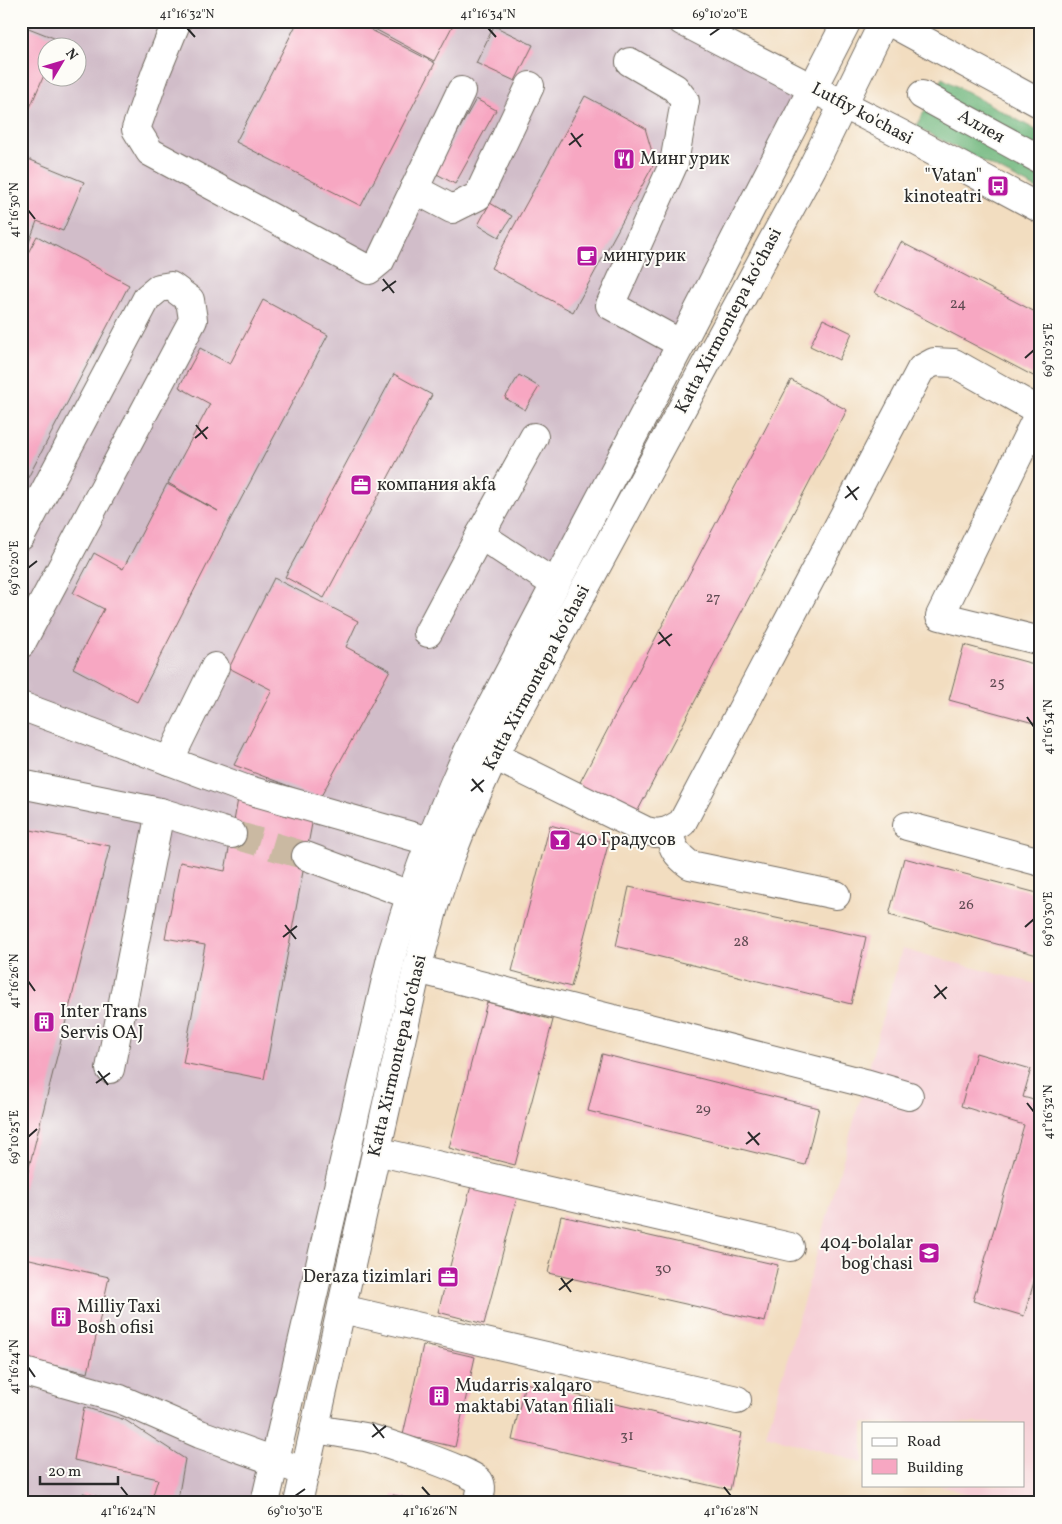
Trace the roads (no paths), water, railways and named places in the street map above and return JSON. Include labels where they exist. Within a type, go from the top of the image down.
[{"type":"main road","points":[[177,21],[156,72],[136,129],[150,152],[368,270],[380,261],[462,91]]},
{"type":"main road","name":"Lutfiy ko'chasi","points":[[682,21],[843,104],[1041,210]]},
{"type":"main road","name":"Katta Xirmontepa koʻchasi","points":[[298,1503],[417,969],[435,902],[465,820],[483,750],[555,584],[847,21]]},
{"type":"main road","points":[[886,21],[1041,104]]},
{"type":"main road","name":"Katta Xirmontepa koʻchasi","points":[[265,1503],[392,954],[410,895],[442,809],[483,750],[812,168],[886,21]]},
{"type":"main road","points":[[630,62],[675,88],[685,101],[674,163],[610,305],[681,344]]},
{"type":"main road","points":[[414,189],[452,209],[478,196],[530,86]]},
{"type":"main road","name":"Аллея","points":[[922,95],[1041,160]]},
{"type":"main road","points":[[21,536],[147,298],[159,288],[171,286],[190,300],[193,320],[21,644]]},
{"type":"main road","points":[[483,750],[646,831],[656,833],[668,831],[682,823],[921,369],[934,362],[954,363],[1040,411],[940,616],[1041,641]]},
{"type":"main road","points":[[428,633],[534,437]]},
{"type":"main road","points":[[480,535],[555,584]]},
{"type":"main road","points":[[169,761],[215,667]]},
{"type":"main road","points":[[21,706],[245,788],[429,841]]},
{"type":"main road","points":[[21,784],[160,812],[232,834]]},
{"type":"main road","points":[[110,1069],[160,812]]},
{"type":"main road","points":[[907,826],[1041,862]]},
{"type":"main road","points":[[668,831],[673,849],[680,858],[690,865],[836,895]]},
{"type":"main road","points":[[306,856],[410,895],[435,902]]},
{"type":"main road","points":[[417,969],[909,1096]]},
{"type":"main road","points":[[376,1151],[790,1247]]},
{"type":"main road","points":[[342,1309],[737,1400]]},
{"type":"main road","points":[[21,1371],[120,1399],[200,1434],[305,1472]]},
{"type":"main road","points":[[316,1428],[366,1438],[444,1463],[475,1476],[481,1488],[478,1503]]},
{"type":"tunnel","points":[[232,834],[306,856]]},
{"type":"place","name":"Минг урик","points":[[624,159]]},
{"type":"place","name":"\"Vatan\" kinoteatri","points":[[998,186]]},
{"type":"place","name":"мингурик","points":[[587,256]]},
{"type":"place","name":"компания akfa","points":[[361,485]]},
{"type":"place","name":"40 Градусов","points":[[560,840]]},
{"type":"place","name":"Inter Trans Servis OAJ","points":[[44,1022]]},
{"type":"place","name":"404-bolalar bog'chasi","points":[[929,1253]]},
{"type":"place","name":"Deraza tizimlari","points":[[448,1277]]},
{"type":"place","name":"Milliy Taxi Bosh ofisi","points":[[61,1317]]},
{"type":"place","name":"Mudarris xalqaro maktabi Vatan filiali","points":[[439,1396]]}]
